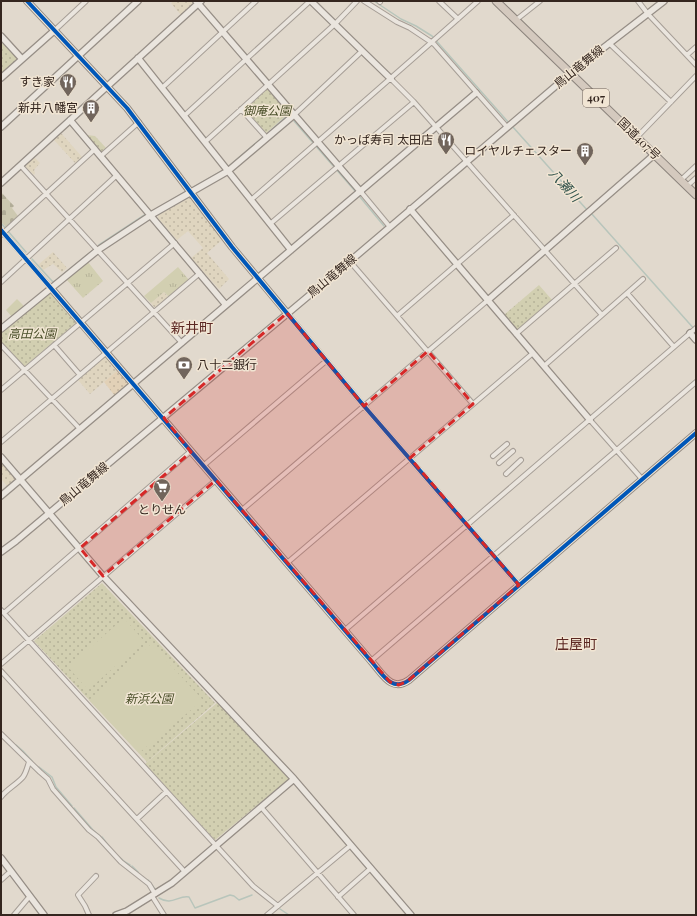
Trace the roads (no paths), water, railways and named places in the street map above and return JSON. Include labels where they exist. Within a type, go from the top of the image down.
[{"type":"highway","name":"国道407号","points":[[496,1],[696,194]]},
{"type":"street","points":[[27,1],[139,122],[232,247],[364,406],[518,585]]},
{"type":"street","points":[[78,1],[82,5]]},
{"type":"street","points":[[1,78],[86,1]]},
{"type":"street","points":[[1,127],[138,1]]},
{"type":"street","points":[[162,88],[256,1]]},
{"type":"street","points":[[184,116],[311,1],[414,102],[602,315]]},
{"type":"street","points":[[204,142],[335,24],[357,1]]},
{"type":"street","points":[[364,1],[434,44],[476,93],[509,125]]},
{"type":"street","points":[[439,1],[458,19]]},
{"type":"street","points":[[251,200],[391,79],[478,1]]},
{"type":"street","points":[[516,20],[540,1]]},
{"type":"street","points":[[638,1],[648,14],[696,65]]},
{"type":"street","name":"鳥山竜舞線","points":[[1,552],[164,418],[570,73],[664,1]]},
{"type":"street","points":[[1,183],[198,2],[222,32],[390,227]]},
{"type":"street","points":[[1,36],[22,59]]},
{"type":"street","points":[[609,43],[671,102]]},
{"type":"street","points":[[687,55],[696,47]]},
{"type":"street","points":[[1,329],[98,250],[151,215],[228,171],[294,115],[362,51]]},
{"type":"street","points":[[138,58],[291,250]]},
{"type":"street","points":[[637,137],[696,76]]},
{"type":"street","points":[[1,496],[476,93]]},
{"type":"street","points":[[270,224],[414,102]]},
{"type":"street","points":[[241,109],[267,138]]},
{"type":"street","points":[[70,120],[226,305]]},
{"type":"street","points":[[101,156],[139,122]]},
{"type":"street","points":[[95,149],[2,233],[26,258],[371,661],[394,685],[403,684],[696,433]]},
{"type":"street","points":[[242,510],[488,300],[654,154]]},
{"type":"street","points":[[21,166],[182,343]]},
{"type":"street","points":[[681,180],[696,166]]},
{"type":"street","points":[[1,282],[117,175]]},
{"type":"street","points":[[687,186],[696,178]]},
{"type":"street","points":[[410,210],[642,479]]},
{"type":"street","points":[[397,316],[514,215]]},
{"type":"street","points":[[1,390],[175,243]]},
{"type":"street","points":[[516,334],[616,248]]},
{"type":"street","points":[[349,262],[473,404]]},
{"type":"street","points":[[1,442],[200,273]]},
{"type":"street","points":[[544,366],[643,279]]},
{"type":"street","points":[[627,293],[674,347]]},
{"type":"street","points":[[345,630],[693,331],[696,340]]},
{"type":"street","points":[[54,345],[80,375]]},
{"type":"street","points":[[1,346],[80,429]]},
{"type":"street","points":[[287,563],[533,353]]},
{"type":"street","points":[[203,466],[326,361]]},
{"type":"street","points":[[371,661],[494,557],[696,382]]},
{"type":"street","points":[[493,456],[507,444]]},
{"type":"street","points":[[499,463],[513,451]]},
{"type":"street","points":[[191,452],[80,548],[2,612],[253,886],[278,906]]},
{"type":"street","points":[[1,458],[103,576],[294,778],[412,915]]},
{"type":"street","points":[[506,474],[521,460]]},
{"type":"street","points":[[1,664],[216,480]]},
{"type":"street","points":[[1,671],[185,872]]},
{"type":"street","points":[[1,734],[48,779],[53,789],[89,830],[98,837],[121,862],[148,884],[164,915]]},
{"type":"street","points":[[1,797],[5,791],[26,773],[29,762]]},
{"type":"street","points":[[116,915],[127,911],[154,895],[185,872],[294,778]]},
{"type":"street","points":[[137,819],[166,792]]},
{"type":"street","points":[[261,807],[354,915]]},
{"type":"street","points":[[267,915],[351,845]]},
{"type":"street","points":[[1,858],[44,915]]},
{"type":"street","points":[[338,897],[371,868]]},
{"type":"street","points":[[1,880],[11,871]]},
{"type":"street","points":[[89,915],[78,895],[96,876]]},
{"type":"street","points":[[14,915],[30,896]]},
{"type":"waterway","name":"八瀬川","points":[[374,1],[401,19],[432,36],[509,123]]},
{"type":"waterway","points":[[268,133],[289,114]]},
{"type":"waterway","points":[[294,121],[355,191]]},
{"type":"waterway","name":"八瀬川","points":[[512,126],[588,211]]},
{"type":"waterway","points":[[229,166],[262,138]]},
{"type":"waterway","points":[[194,187],[222,171]]},
{"type":"waterway","points":[[153,211],[187,191]]},
{"type":"waterway","points":[[360,197],[384,226]]},
{"type":"waterway","name":"八瀬川","points":[[591,213],[696,331]]},
{"type":"waterway","points":[[99,245],[146,214]]},
{"type":"waterway","points":[[1,223],[26,252]]},
{"type":"waterway","points":[[32,259],[54,282],[92,251]]},
{"type":"waterway","points":[[16,745],[32,761]]},
{"type":"waterway","points":[[39,767],[52,777],[56,787],[72,806]]},
{"type":"waterway","points":[[74,808],[100,836]]},
{"type":"waterway","points":[[102,837],[108,845]]},
{"type":"waterway","points":[[117,855],[130,865]]},
{"type":"waterway","points":[[132,866],[138,872]]},
{"type":"waterway","points":[[148,880],[155,889]]},
{"type":"waterway","points":[[159,898],[171,901],[182,897],[189,897],[195,908],[230,895],[239,900],[252,895]]},
{"type":"waterway","points":[[280,909],[289,915]]},
{"type":"place","name":"すき家","points":[[68,97]]},
{"type":"place","name":"新井八幡宮","points":[[91,123]]},
{"type":"place","name":"かっぱ寿司 太田店","points":[[446,155]]},
{"type":"place","name":"ロイヤルチェスター","points":[[585,166]]},
{"type":"place","name":"八十二銀行","points":[[184,380]]},
{"type":"place","name":"とりせん","points":[[162,502]]},
{"type":"district","name":"新井町","points":[[192,328]]},
{"type":"district","name":"庄屋町","points":[[576,644]]},
{"type":"park label","name":"御庵公園","points":[[267,111]]},
{"type":"park label","name":"高田公園","points":[[32,334]]},
{"type":"park label","name":"新浜公園","points":[[149,699]]}]
